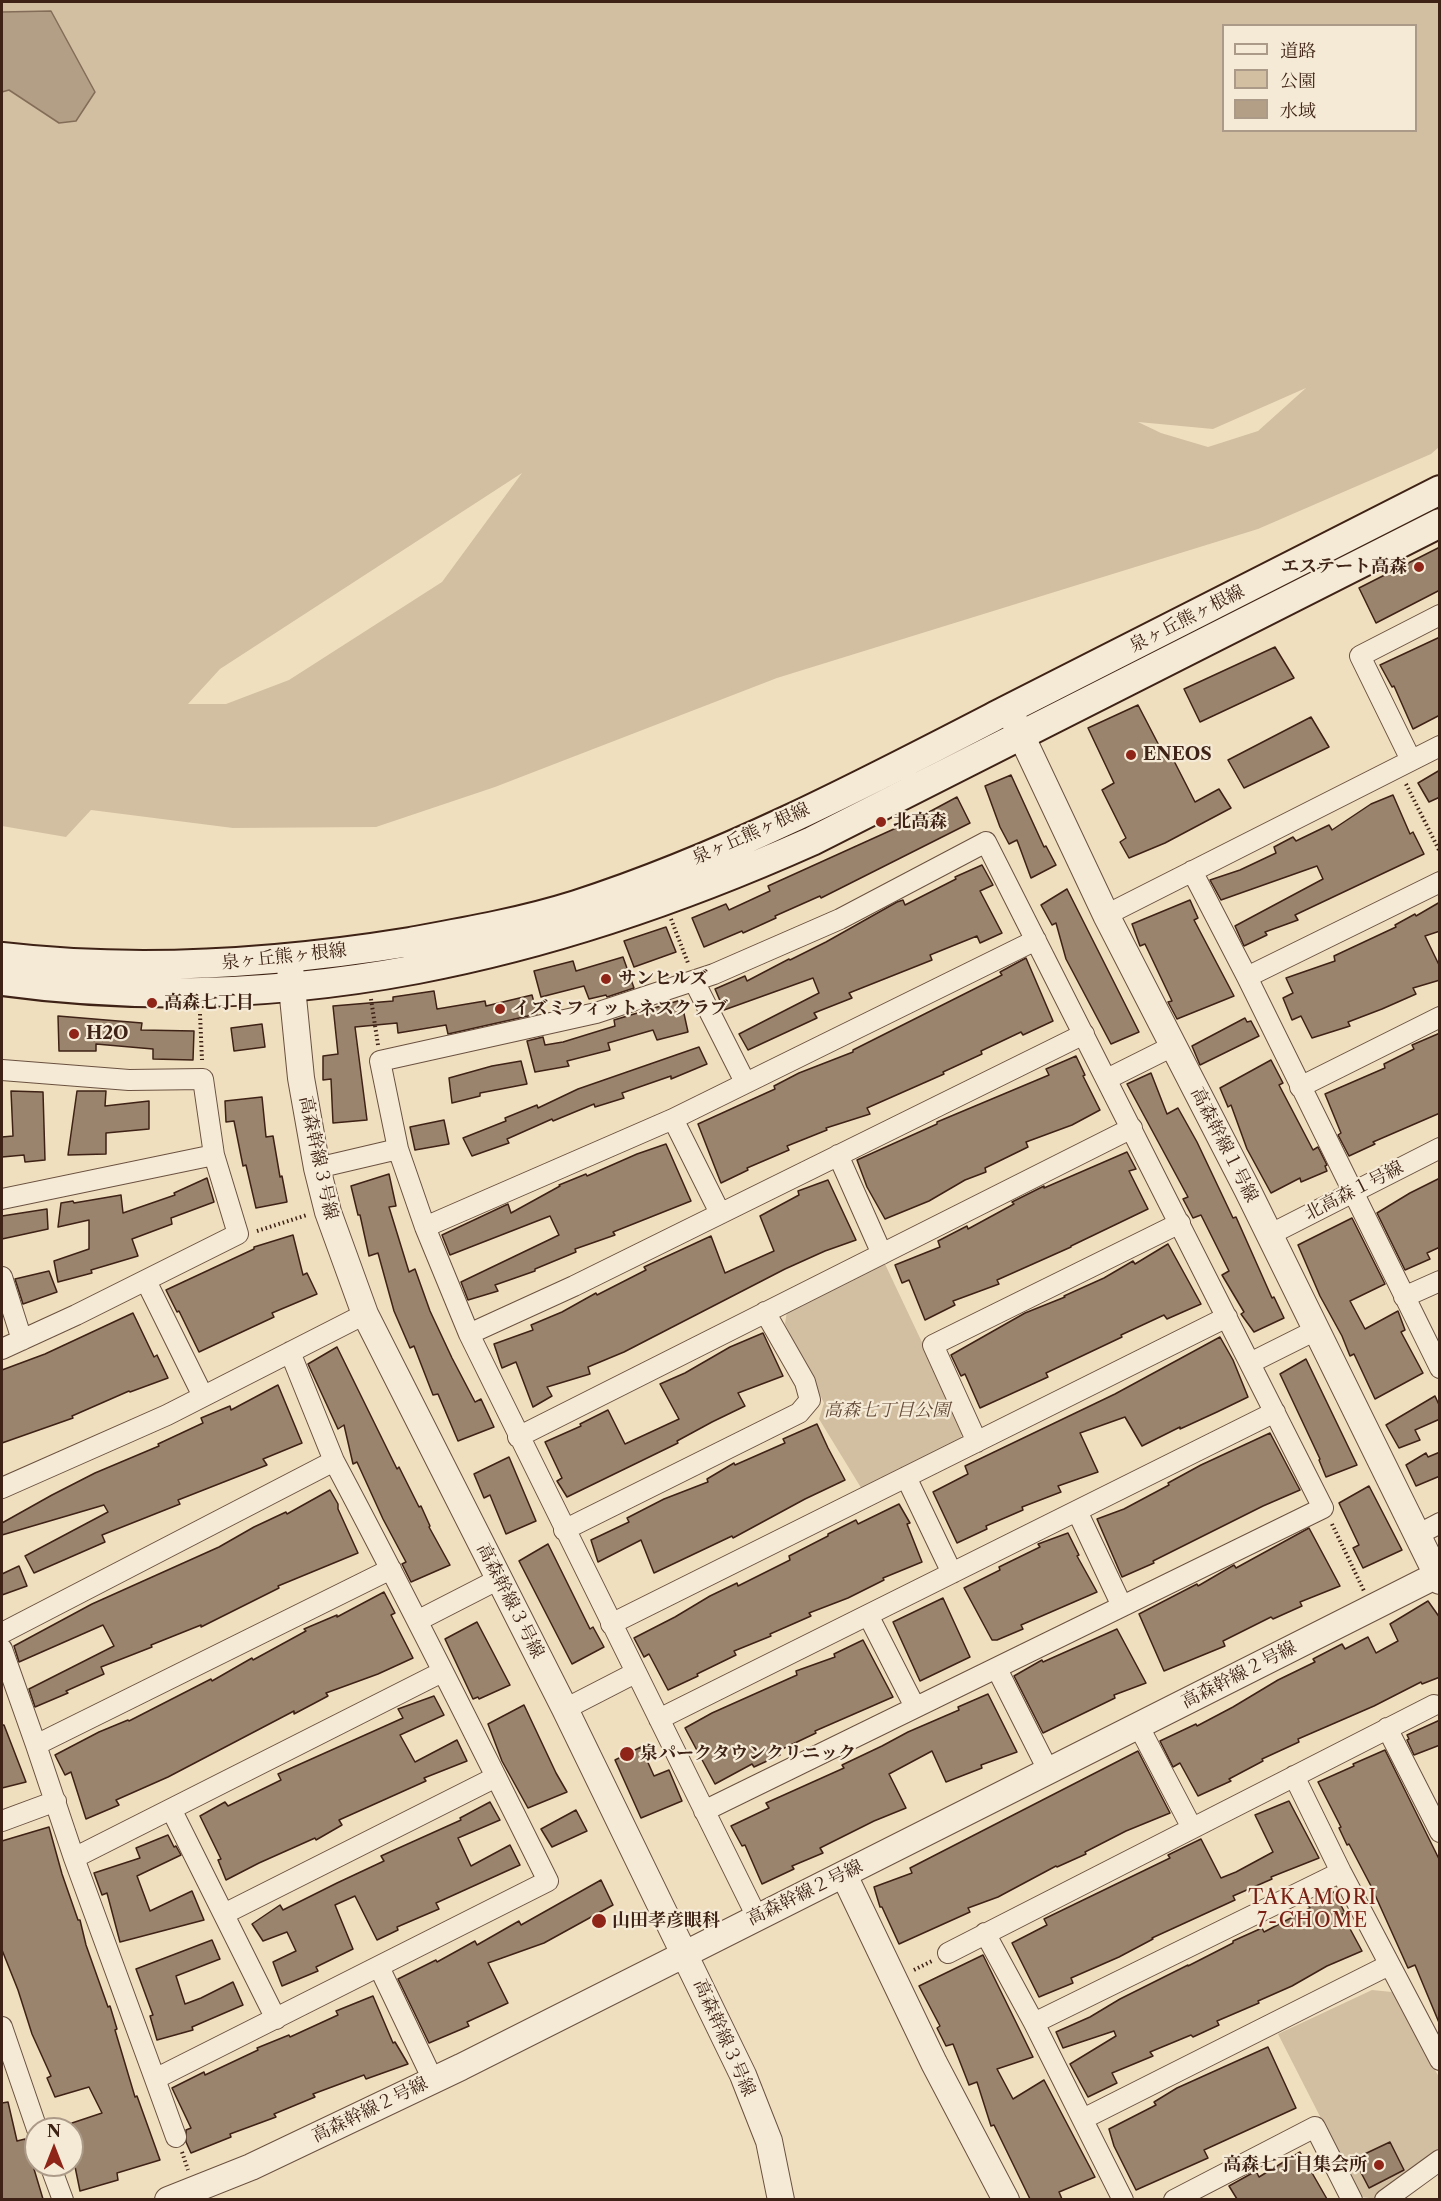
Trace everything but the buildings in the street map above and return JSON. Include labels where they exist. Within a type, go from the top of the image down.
[{"type":"main road","name":"泉ヶ丘熊ヶ根線","points":[[2,981],[156,994],[291,988],[460,962],[572,932],[665,901],[749,869],[812,841],[1015,722],[1440,490]]},
{"type":"main road","name":"泉ヶ丘熊ヶ根線","points":[[2,957],[48,962],[161,966],[289,959],[441,936],[573,906],[688,862],[768,828],[876,776],[1015,722],[1440,523]]},
{"type":"street","points":[[1404,764],[1360,656],[1440,615]]},
{"type":"street","name":"高森幹線１号線","points":[[1015,722],[1106,915],[1269,1234],[1438,1578]]},
{"type":"street","points":[[1106,915],[1440,746]]},
{"type":"street","points":[[704,1811],[1323,1508],[986,842],[840,920],[694,981],[596,1013],[380,1061],[398,1149],[425,1227],[469,1334],[518,1437],[659,1719],[704,1811],[757,1917]]},
{"type":"street","points":[[1192,871],[1247,977],[1440,1368]]},
{"type":"street","points":[[1247,977],[1440,882]]},
{"type":"street","points":[[425,1227],[673,1119],[1036,940]]},
{"type":"street","name":"高森幹線３号線","points":[[289,959],[301,1078],[317,1168],[328,1212],[364,1314],[565,1709],[743,2075],[769,2141],[781,2199]]},
{"type":"street","points":[[694,981],[745,1083]]},
{"type":"street","points":[[1300,1087],[1440,1017]]},
{"type":"street","points":[[469,1334],[574,1286],[1084,1034]]},
{"type":"street","points":[[1107,1079],[1173,1046]]},
{"type":"street","points":[[2,1070],[129,1080],[202,1079],[214,1155],[238,1234],[146,1281],[2,1349]]},
{"type":"street","points":[[673,1119],[720,1214]]},
{"type":"street","points":[[518,1437],[1132,1128]]},
{"type":"street","name":"北高森１号線","points":[[1269,1234],[1440,1148]]},
{"type":"street","points":[[317,1168],[398,1149]]},
{"type":"street","points":[[2,1199],[214,1155]]},
{"type":"street","points":[[838,1155],[882,1254]]},
{"type":"street","points":[[977,1442],[933,1346],[1180,1223]]},
{"type":"street","points":[[2,1277],[22,1340]]},
{"type":"street","points":[[146,1281],[203,1396]]},
{"type":"street","points":[[1404,1297],[1440,1281]]},
{"type":"street","points":[[564,1530],[799,1413],[810,1400],[806,1382],[765,1312]]},
{"type":"street","points":[[2,1488],[167,1415],[364,1314]]},
{"type":"street","points":[[611,1624],[1227,1317]]},
{"type":"street","points":[[1250,1363],[1316,1330]]},
{"type":"street","points":[[155,2079],[548,1881],[442,1672],[419,1620],[334,1461],[290,1352]]},
{"type":"street","points":[[659,1719],[1275,1412]]},
{"type":"street","points":[[2,1633],[334,1461]]},
{"type":"street","points":[[906,1478],[952,1573]]},
{"type":"street","points":[[1077,1511],[1122,1606]]},
{"type":"street","points":[[1417,1535],[1440,1523]]},
{"type":"street","points":[[36,1745],[391,1569]]},
{"type":"street","name":"高森幹線２号線","points":[[168,2199],[251,2167],[433,2080],[1372,1608],[1438,1578]]},
{"type":"street","points":[[419,1620],[499,1579]]},
{"type":"street","points":[[868,1615],[915,1707]]},
{"type":"street","points":[[2,1649],[74,1858],[176,2137]]},
{"type":"street","points":[[997,1669],[1048,1770]]},
{"type":"street","points":[[74,1858],[442,1672]]},
{"type":"street","points":[[565,1709],[635,1673]]},
{"type":"street","points":[[948,1953],[1434,1705]]},
{"type":"street","points":[[1138,1725],[1192,1828]]},
{"type":"street","points":[[1387,1728],[1440,1832]]},
{"type":"street","points":[[1294,1776],[1341,1872],[1440,2060]]},
{"type":"street","points":[[224,1914],[496,1777]]},
{"type":"street","points":[[2,1821],[56,1801]]},
{"type":"street","points":[[171,1809],[276,2019]]},
{"type":"street","points":[[1034,2023],[1341,1872]]},
{"type":"street","points":[[844,1875],[934,2062],[1006,2199]]},
{"type":"street","points":[[985,1933],[1124,2199]]},
{"type":"street","points":[[1083,2119],[1389,1965]]},
{"type":"street","points":[[379,1967],[433,2080]]},
{"type":"street","points":[[2,2027],[34,2117]]},
{"type":"street","points":[[1174,2199],[1315,2127],[1352,2199]]},
{"type":"street","points":[[1385,2199],[1440,2160]]},
{"type":"street","points":[[55,2177],[63,2199]]},
{"type":"path","points":[[1404,764],[1440,852]]},
{"type":"path","points":[[670,917],[694,981]]},
{"type":"path","points":[[370,995],[380,1061]]},
{"type":"path","points":[[200,1007],[202,1079]]},
{"type":"path","points":[[238,1234],[252,1233],[310,1214]]},
{"type":"path","points":[[1323,1508],[1372,1608]]},
{"type":"path","points":[[894,1980],[948,1953]]},
{"type":"path","points":[[176,2137],[191,2178]]},
{"type":"green space","points":[[2,2],[1439,2],[1439,447],[1431,454],[1258,529],[777,678],[495,787],[376,827],[233,828],[91,810],[66,837],[2,826]],"holes":[[[1306,388],[1258,431],[1208,447],[1161,433],[1138,422],[1213,429]],[[522,473],[442,582],[289,680],[226,704],[188,704],[220,669]]]},
{"type":"green space","name":"高森七丁目公園","points":[[885,1264],[963,1429],[960,1443],[863,1491],[819,1419],[824,1403],[785,1324],[787,1310]]},
{"type":"green space","points":[[1372,1990],[1392,1992],[1439,2077],[1439,2152],[1377,2199],[1361,2197],[1278,2034]]},
{"type":"water","points":[[51,11],[95,92],[76,121],[59,123],[9,90],[2,92],[2,12]]},
{"type":"place","name":"エステート高森","points":[[1419,567]]},
{"type":"place","name":"ENEOS","points":[[1131,755]]},
{"type":"place","name":"北高森","points":[[881,822]]},
{"type":"place","name":"サンヒルズ","points":[[606,979]]},
{"type":"place","name":"高森七丁目","points":[[152,1003]]},
{"type":"place","name":"イズミフィットネスクラブ","points":[[500,1009]]},
{"type":"place","name":"H2O","points":[[74,1034]]},
{"type":"place","name":"泉パークタウンクリニック","points":[[627,1754]]},
{"type":"place","name":"山田孝彦眼科","points":[[599,1921]]},
{"type":"place","name":"高森七丁目集会所","points":[[1379,2165]]},
{"type":"district","name":"TAKAMORI 7-CHOME","points":[[1313,1910]]}]
